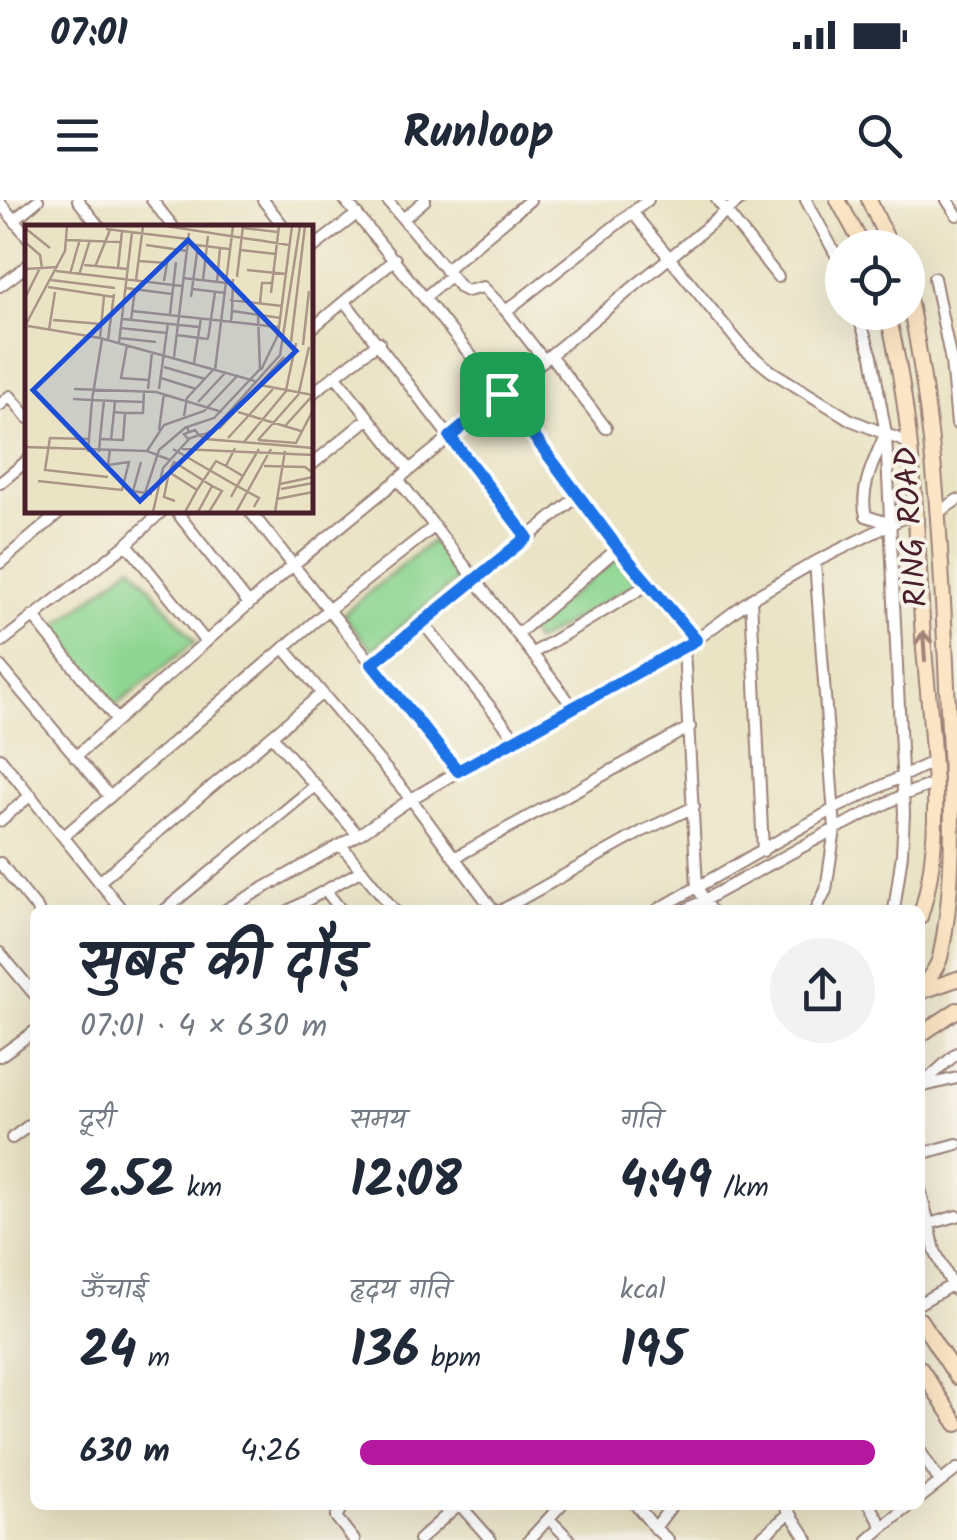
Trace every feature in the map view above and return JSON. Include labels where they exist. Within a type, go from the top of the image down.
[{"type":"main road","points":[[838,200],[854,230]]},
{"type":"main road","points":[[869,200],[882,230]]},
{"type":"main road","name":"RING ROAD","points":[[892,330],[901,366],[909,443],[932,762],[935,837],[924,905]]},
{"type":"main road","name":"RING ROAD","points":[[916,330],[939,512],[954,832],[947,928],[939,962],[925,983]]},
{"type":"main road","points":[[909,443],[932,440]]},
{"type":"main road","points":[[925,989],[957,979]]},
{"type":"main road","points":[[925,1032],[957,1010]]},
{"type":"main road","points":[[925,1328],[957,1377]]},
{"type":"main road","points":[[925,1376],[957,1424]]},
{"type":"street","points":[[14,220],[38,200]]},
{"type":"street","points":[[78,200],[98,225]]},
{"type":"street","points":[[152,200],[172,225]]},
{"type":"street","points":[[262,200],[283,225]]},
{"type":"street","points":[[345,200],[502,394],[618,548],[696,640]]},
{"type":"street","points":[[388,200],[464,290],[483,287],[506,311],[606,428]]},
{"type":"street","points":[[402,219],[424,200]]},
{"type":"street","points":[[424,298],[530,200]]},
{"type":"street","points":[[506,311],[648,200]]},
{"type":"street","points":[[717,200],[778,277]]},
{"type":"street","points":[[75,757],[292,566],[740,200]]},
{"type":"street","points":[[806,200],[825,235]]},
{"type":"street","points":[[947,200],[957,215]]},
{"type":"street","points":[[0,203],[25,233]]},
{"type":"street","points":[[632,212],[724,326],[757,360],[851,420],[909,443]]},
{"type":"street","points":[[312,248],[357,214]]},
{"type":"street","points":[[312,328],[395,259]]},
{"type":"street","points":[[0,286],[25,267]]},
{"type":"street","points":[[934,278],[951,362],[957,424]]},
{"type":"street","points":[[345,302],[527,537]]},
{"type":"street","points":[[864,330],[886,434],[891,524],[903,795],[902,854],[895,905]]},
{"type":"street","points":[[312,393],[379,342]]},
{"type":"street","points":[[335,375],[410,470]]},
{"type":"street","points":[[0,405],[10,396],[25,414]]},
{"type":"street","points":[[312,464],[369,418]]},
{"type":"street","points":[[886,434],[869,471],[863,506],[866,516],[891,524]]},
{"type":"street","points":[[0,482],[25,462]]},
{"type":"street","points":[[398,479],[573,706]]},
{"type":"street","points":[[372,664],[578,496]]},
{"type":"street","points":[[939,512],[957,500]]},
{"type":"street","points":[[0,563],[62,512]]},
{"type":"street","points":[[0,643],[127,544],[161,512]]},
{"type":"street","points":[[177,512],[249,604]]},
{"type":"street","points":[[254,512],[292,566],[458,771]]},
{"type":"street","points":[[234,905],[358,836],[411,799],[515,738],[684,649],[751,599],[815,562],[915,512]]},
{"type":"street","points":[[64,836],[328,610],[434,526]]},
{"type":"street","points":[[127,544],[206,642]]},
{"type":"street","points":[[518,634],[618,548]]},
{"type":"street","points":[[815,562],[835,830],[826,890],[818,905]]},
{"type":"street","points":[[532,654],[649,584]]},
{"type":"street","points":[[751,599],[763,851]]},
{"type":"street","points":[[33,616],[117,720]]},
{"type":"street","points":[[423,623],[515,738]]},
{"type":"street","points":[[284,648],[411,799],[489,905]]},
{"type":"street","points":[[684,649],[697,888],[706,905]]},
{"type":"street","points":[[0,666],[110,797]]},
{"type":"street","points":[[99,882],[321,694]]},
{"type":"street","points":[[454,858],[690,727]]},
{"type":"street","points":[[272,736],[358,836]]},
{"type":"street","points":[[0,758],[118,905]]},
{"type":"street","points":[[665,905],[834,810],[932,762]]},
{"type":"street","points":[[708,905],[835,830],[933,784]]},
{"type":"street","points":[[170,905],[316,785]]},
{"type":"street","points":[[0,820],[31,795]]},
{"type":"street","points":[[511,905],[694,807]]},
{"type":"street","points":[[341,845],[390,905]]},
{"type":"street","points":[[0,864],[34,905]]},
{"type":"street","points":[[300,905],[362,870]]},
{"type":"street","points":[[326,892],[337,905]]},
{"type":"street","points":[[0,953],[30,989]]},
{"type":"street","points":[[0,1056],[30,1035]]},
{"type":"street","points":[[925,1082],[957,1053]]},
{"type":"street","points":[[925,1085],[957,1078]]},
{"type":"street","points":[[12,1138],[30,1125]]},
{"type":"street","points":[[925,1153],[957,1144]]},
{"type":"street","points":[[925,1225],[957,1216]]},
{"type":"street","points":[[925,1227],[955,1287],[925,1301]]},
{"type":"street","points":[[925,1460],[940,1482]]},
{"type":"street","points":[[925,1494],[957,1469]]},
{"type":"street","points":[[340,1510],[336,1517],[354,1540]]},
{"type":"street","points":[[419,1540],[453,1510]]},
{"type":"street","points":[[464,1510],[491,1540]]},
{"type":"street","points":[[529,1540],[555,1510],[570,1540]]},
{"type":"street","points":[[640,1510],[668,1540]]},
{"type":"street","points":[[655,1528],[668,1510]]},
{"type":"street","points":[[758,1540],[787,1510]]},
{"type":"street","points":[[789,1510],[808,1540]]},
{"type":"street","points":[[873,1510],[883,1528]]},
{"type":"street","points":[[868,1540],[905,1510]]},
{"type":"green space","points":[[433,540],[462,576],[372,650],[343,614]]},
{"type":"green space","points":[[617,557],[638,582],[535,642],[528,630]]},
{"type":"green space","points":[[132,565],[195,642],[114,707],[52,630]]},
{"type":"route","points":[[502,394],[618,548],[696,640],[458,771],[372,664],[527,537],[450,437],[502,394]]}]
